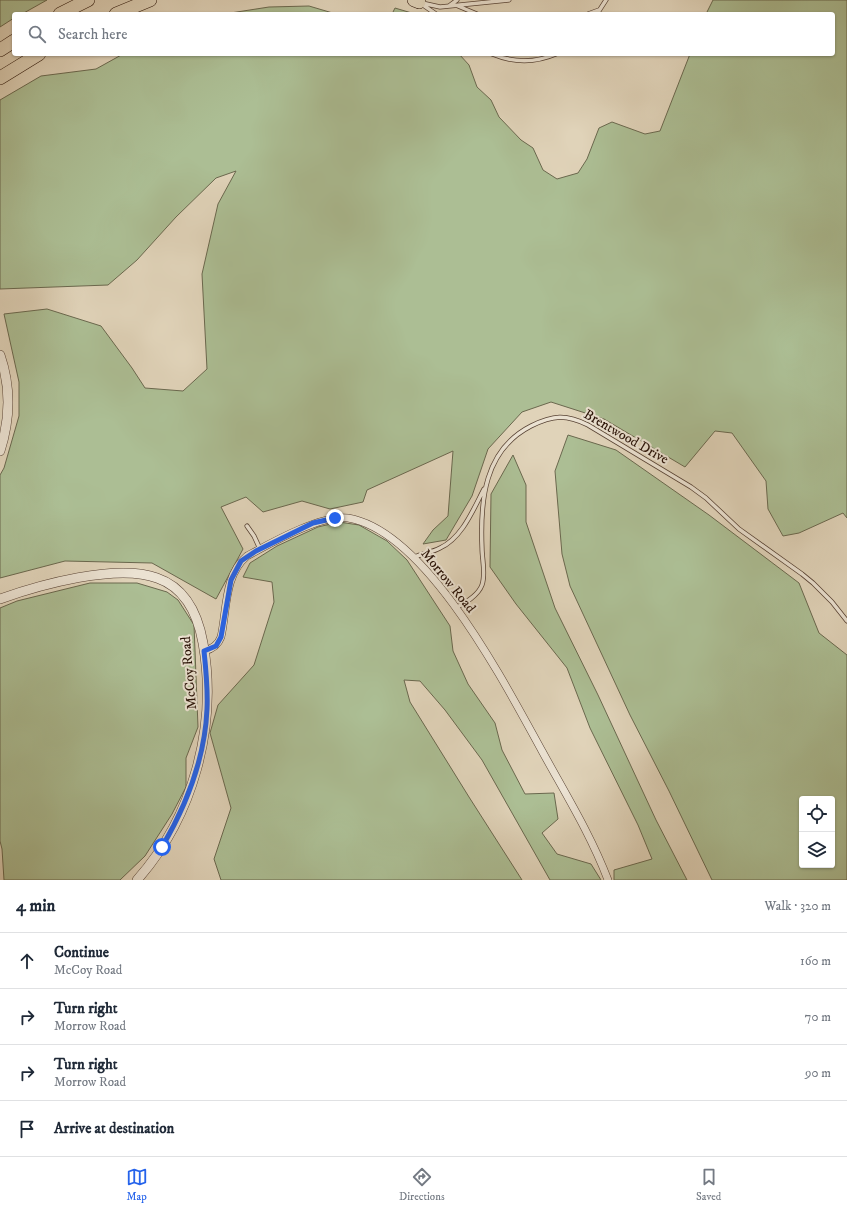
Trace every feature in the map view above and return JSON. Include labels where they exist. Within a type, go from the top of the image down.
[{"type":"highway","points":[[64,12],[88,0]]},
{"type":"highway","points":[[121,12],[150,0]]},
{"type":"highway","points":[[0,50],[12,42]]},
{"type":"highway","points":[[0,78],[36,56]]},
{"type":"street","points":[[0,355],[5,373],[8,399],[6,425],[0,451]]},
{"type":"street","name":"Morrow Road","points":[[204,651],[216,646],[221,637],[230,586],[236,569],[241,561],[248,556],[313,523],[335,518],[346,517],[366,524],[382,532],[396,542],[413,558],[455,608],[488,656],[516,702],[585,830],[608,880]]},
{"type":"street","name":"McCoy Road","points":[[0,599],[28,589],[59,581],[118,573],[146,575],[166,582],[175,588],[183,596],[195,615],[204,651],[208,692],[205,730],[197,764],[186,796],[170,834],[148,867],[137,880]]},
{"type":"lane","points":[[448,6],[457,0]]},
{"type":"lane","points":[[416,1],[431,6],[457,6],[509,0]]},
{"type":"lane","points":[[594,12],[599,10],[606,0]]},
{"type":"lane","points":[[416,1],[433,12]]},
{"type":"lane","points":[[457,6],[471,12]]},
{"type":"lane","points":[[498,56],[522,61],[537,60],[550,56]]},
{"type":"lane","name":"Brentwood Drive","points":[[455,608],[475,595],[482,585],[484,571],[481,535],[485,486],[489,473],[498,457],[506,446],[527,428],[547,419],[563,417],[579,421],[706,498],[739,529],[813,583],[832,602],[847,621]]},
{"type":"lane","points":[[413,558],[447,544],[467,521],[485,486]]},
{"type":"lane","points":[[247,526],[260,549]]},
{"type":"green space","points":[[0,0],[47,0],[26,12],[12,12],[12,19],[0,27]]},
{"type":"green space","points":[[713,0],[847,0],[847,518],[843,513],[799,533],[783,536],[768,509],[766,481],[732,433],[715,431],[685,467],[604,419],[551,402],[522,412],[488,449],[472,496],[446,540],[423,544],[433,530],[448,516],[453,451],[367,490],[363,502],[330,509],[302,501],[263,512],[246,497],[221,507],[243,549],[216,599],[152,563],[65,561],[0,578],[0,475],[4,468],[19,416],[19,382],[4,314],[47,309],[101,326],[145,388],[183,391],[207,369],[202,274],[218,204],[236,171],[216,178],[176,217],[137,260],[108,285],[0,289],[0,100],[41,76],[96,69],[119,56],[461,56],[469,65],[477,87],[491,100],[499,117],[521,140],[533,148],[543,170],[557,179],[578,173],[587,159],[599,128],[612,122],[645,134],[660,131],[689,56],[835,56],[835,12],[707,12]]},
{"type":"green space","points":[[309,6],[329,12],[237,12],[269,7]]},
{"type":"green space","points":[[395,8],[408,12],[393,12]]},
{"type":"green space","points":[[568,435],[616,450],[709,515],[799,583],[819,633],[847,655],[847,880],[712,880],[630,715],[570,586],[562,554],[555,471]]},
{"type":"green space","points":[[513,455],[526,485],[526,522],[555,608],[598,695],[656,820],[687,880],[614,880],[614,870],[652,859],[638,825],[590,728],[567,668],[516,604],[490,567],[491,494]]},
{"type":"green space","points":[[339,522],[359,525],[387,541],[407,560],[450,626],[453,651],[468,684],[495,723],[502,750],[525,794],[554,793],[558,819],[542,833],[557,854],[591,864],[601,880],[550,880],[482,760],[445,710],[420,681],[404,680],[410,702],[522,880],[221,880],[214,859],[231,808],[210,733],[218,705],[254,665],[274,602],[272,582],[243,577],[250,563],[277,546],[318,527]]},
{"type":"green space","points":[[90,583],[137,583],[167,592],[178,600],[194,625],[198,727],[186,758],[186,787],[172,814],[145,856],[120,880],[4,880],[0,841],[0,608],[17,601]]},
{"type":"route","points":[[162,847],[177,820],[197,764],[205,730],[207,711],[208,692],[204,651],[212,649],[216,646],[221,637],[228,592],[236,569],[241,561],[256,551],[313,523],[335,518]]}]
